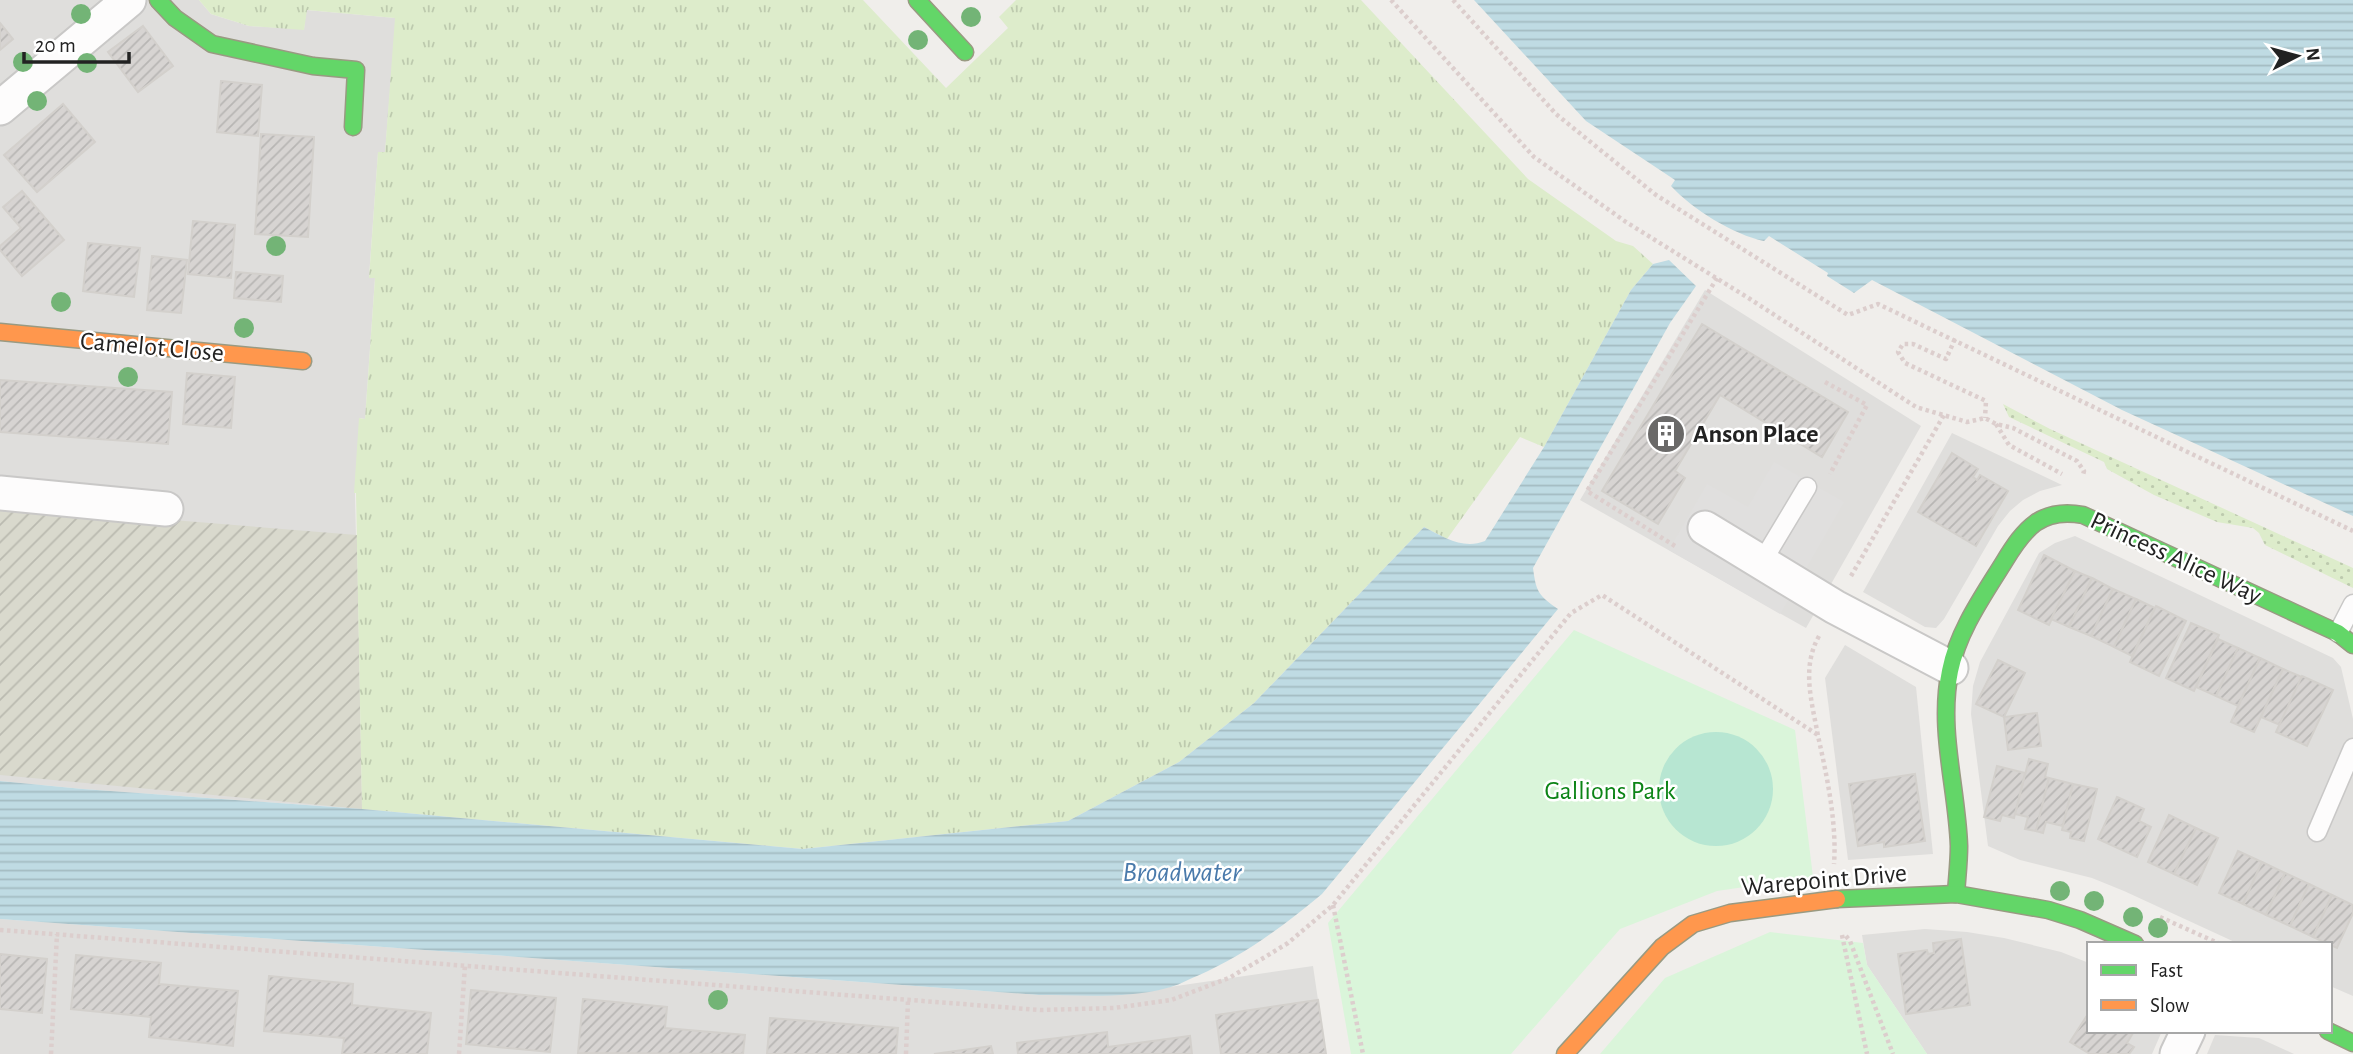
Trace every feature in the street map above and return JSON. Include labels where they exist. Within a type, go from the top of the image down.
[{"type":"street","points":[[0,108],[129,0]]},
{"type":"street","points":[[158,0],[175,18],[212,44],[313,66],[356,70],[353,127]]},
{"type":"street","points":[[917,0],[965,51]]},
{"type":"street","name":"Camelot Close","points":[[0,332],[303,361]]},
{"type":"street","points":[[0,493],[166,509]]},
{"type":"street","name":"Princess Alice Way","points":[[1956,894],[1959,844],[1946,732],[1946,697],[1951,668],[1968,625],[2021,534],[2038,520],[2053,513],[2068,511],[2083,515],[2338,632],[2353,645]]},
{"type":"street","points":[[1705,528],[1835,606],[1951,668]]},
{"type":"street","name":"Warepoint Drive","points":[[1565,1054],[1662,947],[1693,925],[1730,913],[1834,899],[1956,894],[2048,910],[2080,920],[2130,942]]},
{"type":"street","points":[[2177,1054],[2187,1033]]},
{"type":"street","points":[[2332,1033],[2353,1043]]},
{"type":"lane","points":[[1762,562],[1807,486]]},
{"type":"lane","points":[[2338,632],[2353,604]]},
{"type":"lane","points":[[2317,832],[2353,748]]},
{"type":"path","points":[[1391,0],[1534,157],[1626,222],[1916,407],[1967,422],[1985,418],[2012,428],[2077,461],[2084,471],[2083,475]]},
{"type":"path","points":[[1453,0],[1556,114],[1656,195],[1848,315],[1878,304],[2353,531]]},
{"type":"path","points":[[1705,528],[1694,521],[1679,548],[1587,491],[1717,278]]},
{"type":"path","points":[[1955,339],[1946,359],[1913,344],[1903,344],[1898,352],[1905,363],[1986,401],[1985,418]]},
{"type":"path","points":[[1807,486],[1830,474],[1867,405],[1825,382]]},
{"type":"path","points":[[1833,869],[1835,842],[1818,735],[1811,709],[1808,676],[1812,648],[1944,415]]},
{"type":"path","points":[[1996,424],[2008,445],[2069,478]]},
{"type":"path","points":[[0,930],[1040,1010],[1114,1008],[1171,1000],[1229,978],[1288,943],[1334,905],[1570,612],[1602,595],[1818,735]]},
{"type":"path","points":[[1334,905],[1363,1054]]},
{"type":"path","points":[[1867,1054],[1840,930],[1850,941],[1893,1054]]},
{"type":"path","points":[[51,1054],[57,934]]},
{"type":"path","points":[[459,1054],[465,965]]},
{"type":"path","points":[[906,1054],[908,1000]]},
{"type":"shaded area","points":[[0,0],[199,0],[211,14],[249,26],[304,29],[306,10],[396,18],[385,153],[378,153],[369,277],[375,278],[365,419],[360,418],[355,493],[362,809],[0,781]]},
{"type":"shaded area","points":[[1705,290],[1921,426],[1806,628],[1580,500]]},
{"type":"shaded area","points":[[1952,433],[2062,485],[2040,491],[2010,511],[1998,526],[1944,619],[1936,628],[1925,627],[1863,592]]},
{"type":"shaded area","points":[[1774,462],[1844,502],[1780,614],[1669,550],[1707,484],[1748,507]]},
{"type":"shaded area","points":[[0,506],[357,535],[362,809],[0,775]]},
{"type":"shaded area","points":[[2075,536],[2333,658],[2341,667],[2353,719],[2353,996],[2332,987],[2332,942],[2235,942],[2092,878],[2020,860],[1988,846],[1971,714],[1973,686],[1980,662],[2039,553],[2055,543]]},
{"type":"shaded area","points":[[1845,645],[1916,687],[1933,854],[1848,860],[1825,678]]},
{"type":"shaded area","points":[[0,919],[1039,995],[1115,995],[1313,966],[1326,1054],[0,1054]]},
{"type":"shaded area","points":[[1925,929],[1967,932],[2061,952],[2087,962],[2087,1033],[2161,1033],[2152,1054],[1927,1054],[1867,965],[1862,935]]},
{"type":"shaded area","points":[[2215,1035],[2259,1038],[2294,1054],[2207,1054]]},
{"type":"green space","points":[[199,0],[863,0],[946,88],[1008,28],[999,17],[1016,0],[1361,0],[1528,179],[1616,241],[1633,246],[1653,264],[1631,290],[1544,447],[1520,437],[1447,539],[1424,527],[1254,703],[1179,762],[1068,821],[803,849],[362,809],[354,493],[359,418],[365,419],[375,278],[369,278],[378,152],[385,152],[395,18],[307,10],[304,30],[249,26],[211,14]]},
{"type":"green space","points":[[2003,404],[2050,429],[2353,568],[2353,588],[2265,545],[2253,528],[2217,522],[2154,495],[2107,469],[2104,462],[2009,417]]},
{"type":"green space","name":"Gallions Park","points":[[1574,630],[1795,730],[1813,877],[1717,891],[1620,929],[1511,1054],[1351,1054],[1328,923]]},
{"type":"green space","points":[[1716,732],[1738,737],[1756,749],[1768,767],[1773,789],[1768,811],[1756,829],[1738,841],[1716,846],[1694,841],[1676,829],[1664,811],[1659,789],[1664,767],[1676,749],[1694,737]]},
{"type":"green space","points":[[1770,932],[1863,943],[1867,965],[1927,1054],[1600,1054],[1665,978]]},
{"type":"water","points":[[1474,0],[2353,0],[2353,516],[2122,410],[1872,280],[1854,293],[1827,276],[1828,273],[1769,236],[1764,241],[1752,238],[1714,220],[1671,186],[1675,180],[1586,121]]},
{"type":"water","name":"Broadwater","points":[[1669,260],[1696,286],[1670,323],[1533,568],[1539,592],[1558,609],[1322,894],[1247,950],[1171,987],[1119,995],[1039,995],[0,919],[0,781],[362,809],[803,849],[1068,821],[1179,762],[1254,703],[1424,527],[1461,543],[1485,541],[1544,447],[1631,290],[1653,264]]},
{"type":"building","points":[[0,23],[13,39],[0,50]]},
{"type":"building","points":[[143,26],[173,66],[138,92],[108,52]]},
{"type":"building","points":[[221,81],[262,85],[258,136],[217,132]]},
{"type":"building","points":[[63,104],[95,142],[37,192],[4,155]]},
{"type":"building","points":[[261,134],[314,137],[308,237],[255,234]]},
{"type":"building","points":[[22,191],[64,240],[22,276],[0,250],[0,246],[21,228],[3,207]]},
{"type":"building","points":[[193,221],[235,225],[231,278],[188,274]]},
{"type":"building","points":[[88,243],[140,248],[134,297],[83,291]]},
{"type":"building","points":[[152,256],[187,260],[181,313],[147,310]]},
{"type":"building","points":[[236,272],[283,276],[281,302],[234,298]]},
{"type":"building","name":"Anson Place","points":[[1702,324],[1848,412],[1822,457],[1720,395],[1675,471],[1685,478],[1658,524],[1602,491]]},
{"type":"building","points":[[187,373],[235,377],[231,428],[183,424]]},
{"type":"building","points":[[0,380],[172,392],[168,444],[0,432]]},
{"type":"building","points":[[1952,453],[1978,469],[1973,477],[1977,480],[1980,475],[2008,491],[1976,546],[1918,512]]},
{"type":"building","points":[[2044,555],[2075,571],[2049,625],[2018,610]]},
{"type":"building","points":[[2075,571],[2092,578],[2069,627],[2051,619]]},
{"type":"building","points":[[2092,578],[2113,589],[2091,636],[2069,627]]},
{"type":"building","points":[[2113,589],[2136,599],[2114,647],[2091,636]]},
{"type":"building","points":[[2136,599],[2155,608],[2132,656],[2114,647]]},
{"type":"building","points":[[2156,606],[2186,621],[2159,676],[2130,662]]},
{"type":"building","points":[[2191,623],[2219,635],[2194,691],[2166,678]]},
{"type":"building","points":[[2218,639],[2238,648],[2216,696],[2196,687]]},
{"type":"building","points":[[2238,648],[2260,658],[2238,706],[2216,696]]},
{"type":"building","points":[[2260,658],[2283,669],[2254,732],[2231,722]]},
{"type":"building","points":[[1998,660],[2025,673],[2004,717],[1976,704]]},
{"type":"building","points":[[2283,669],[2302,677],[2280,725],[2261,717]]},
{"type":"building","points":[[2302,676],[2333,690],[2307,746],[2276,732]]},
{"type":"building","points":[[2037,713],[2041,746],[2008,750],[2004,717]]},
{"type":"building","points":[[2029,759],[2048,764],[2045,777],[2049,778],[2036,831],[2025,829],[2028,817],[2015,814]]},
{"type":"building","points":[[1997,766],[2025,773],[2014,818],[2002,815],[2000,821],[1984,817]]},
{"type":"building","points":[[1915,774],[1925,841],[1884,847],[1884,842],[1858,846],[1849,784]]},
{"type":"building","points":[[2049,778],[2073,784],[2063,826],[2046,822],[2043,833],[2036,831]]},
{"type":"building","points":[[2073,784],[2097,789],[2084,841],[2070,838],[2071,832],[2062,830]]},
{"type":"building","points":[[2117,797],[2144,809],[2139,821],[2151,827],[2137,857],[2098,839]]},
{"type":"building","points":[[2169,815],[2196,828],[2174,874],[2148,862]]},
{"type":"building","points":[[2196,828],[2218,838],[2197,885],[2174,874]]},
{"type":"building","points":[[2238,851],[2262,862],[2243,904],[2219,893]]},
{"type":"building","points":[[2262,862],[2285,873],[2266,915],[2243,904]]},
{"type":"building","points":[[2285,873],[2309,884],[2290,926],[2266,915]]},
{"type":"building","points":[[2309,884],[2332,895],[2313,937],[2290,926]]},
{"type":"building","points":[[2332,895],[2353,905],[2353,913],[2337,948],[2332,946],[2332,942],[2313,937]]},
{"type":"building","points":[[1961,939],[1970,1005],[1906,1014],[1898,954],[1927,950],[1928,954],[1934,953],[1933,943]]},
{"type":"building","points":[[0,954],[47,959],[42,1013],[0,1009]]},
{"type":"building","points":[[76,955],[161,963],[159,984],[238,991],[233,1046],[149,1037],[151,1017],[71,1009]]},
{"type":"building","points":[[269,976],[353,984],[352,1005],[431,1013],[427,1054],[342,1054],[344,1038],[264,1031]]},
{"type":"building","points":[[471,990],[556,998],[550,1052],[466,1044]]},
{"type":"building","points":[[583,999],[667,1007],[665,1028],[745,1035],[743,1054],[578,1053]]},
{"type":"building","points":[[1318,1000],[1326,1054],[1221,1054],[1216,1015]]},
{"type":"building","points":[[2086,1017],[2087,1033],[2133,1033],[2127,1043],[2134,1047],[2129,1054],[2090,1054],[2070,1042]]},
{"type":"building","points":[[770,1018],[898,1028],[896,1054],[767,1054]]},
{"type":"building","points":[[1107,1032],[1108,1047],[1190,1036],[1192,1054],[1018,1054],[1017,1043]]},
{"type":"building","points":[[991,1046],[993,1054],[934,1054]]},
{"type":"traffic: fast","points":[[158,0],[175,18],[212,44],[313,66],[356,70],[353,127]]},
{"type":"traffic: fast","points":[[917,0],[965,52]]},
{"type":"traffic: fast","points":[[1956,894],[1958,824],[1946,715],[1950,671],[1959,642],[1980,601],[2011,550],[2035,523],[2056,514],[2083,515],[2338,633],[2353,645]]},
{"type":"traffic: fast","points":[[1837,899],[1956,894],[2048,910],[2080,920],[2130,942]]},
{"type":"traffic: fast","points":[[2332,1033],[2353,1043]]},
{"type":"traffic: slow","points":[[0,332],[303,361]]},
{"type":"traffic: slow","points":[[1565,1054],[1662,947],[1693,924],[1730,913],[1837,899]]},
{"type":"place","name":"Anson Place","points":[[1666,434]]}]
